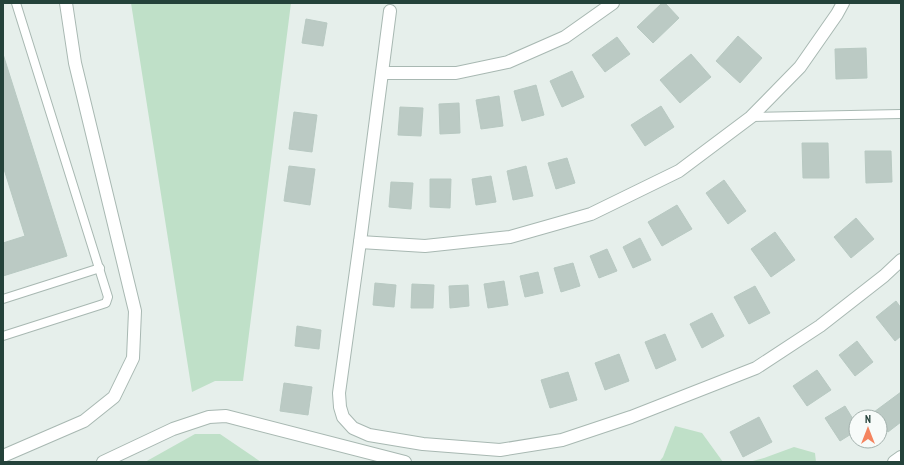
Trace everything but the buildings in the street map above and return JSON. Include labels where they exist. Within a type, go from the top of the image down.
[{"type":"street","points":[[3,456],[84,421],[114,397],[133,358],[135,311],[75,63],[66,3]]},
{"type":"street","points":[[382,74],[456,74],[508,62],[565,37],[613,3]]},
{"type":"street","points":[[360,242],[424,246],[510,238],[591,214],[679,171],[751,116],[800,67],[838,14],[843,3]]},
{"type":"street","points":[[390,11],[339,393],[340,407],[343,417],[353,428],[369,435],[423,444],[500,450],[569,437],[631,417],[756,368],[820,326],[884,276],[901,260]]},
{"type":"street","points":[[103,462],[173,429],[209,417],[226,416],[405,462]]},
{"type":"street","points":[[894,462],[901,457]]},
{"type":"lane","points":[[3,336],[106,303],[108,297],[16,3]]},
{"type":"lane","points":[[751,116],[901,114]]},
{"type":"lane","points":[[3,299],[100,268]]},
{"type":"green space","points":[[131,3],[291,3],[243,381],[215,381],[192,392]]},
{"type":"green space","points":[[675,426],[702,433],[723,462],[659,462],[663,457]]},
{"type":"green space","points":[[195,434],[220,434],[261,462],[145,462]]},
{"type":"green space","points":[[794,447],[815,453],[816,462],[749,462],[764,458]]}]
